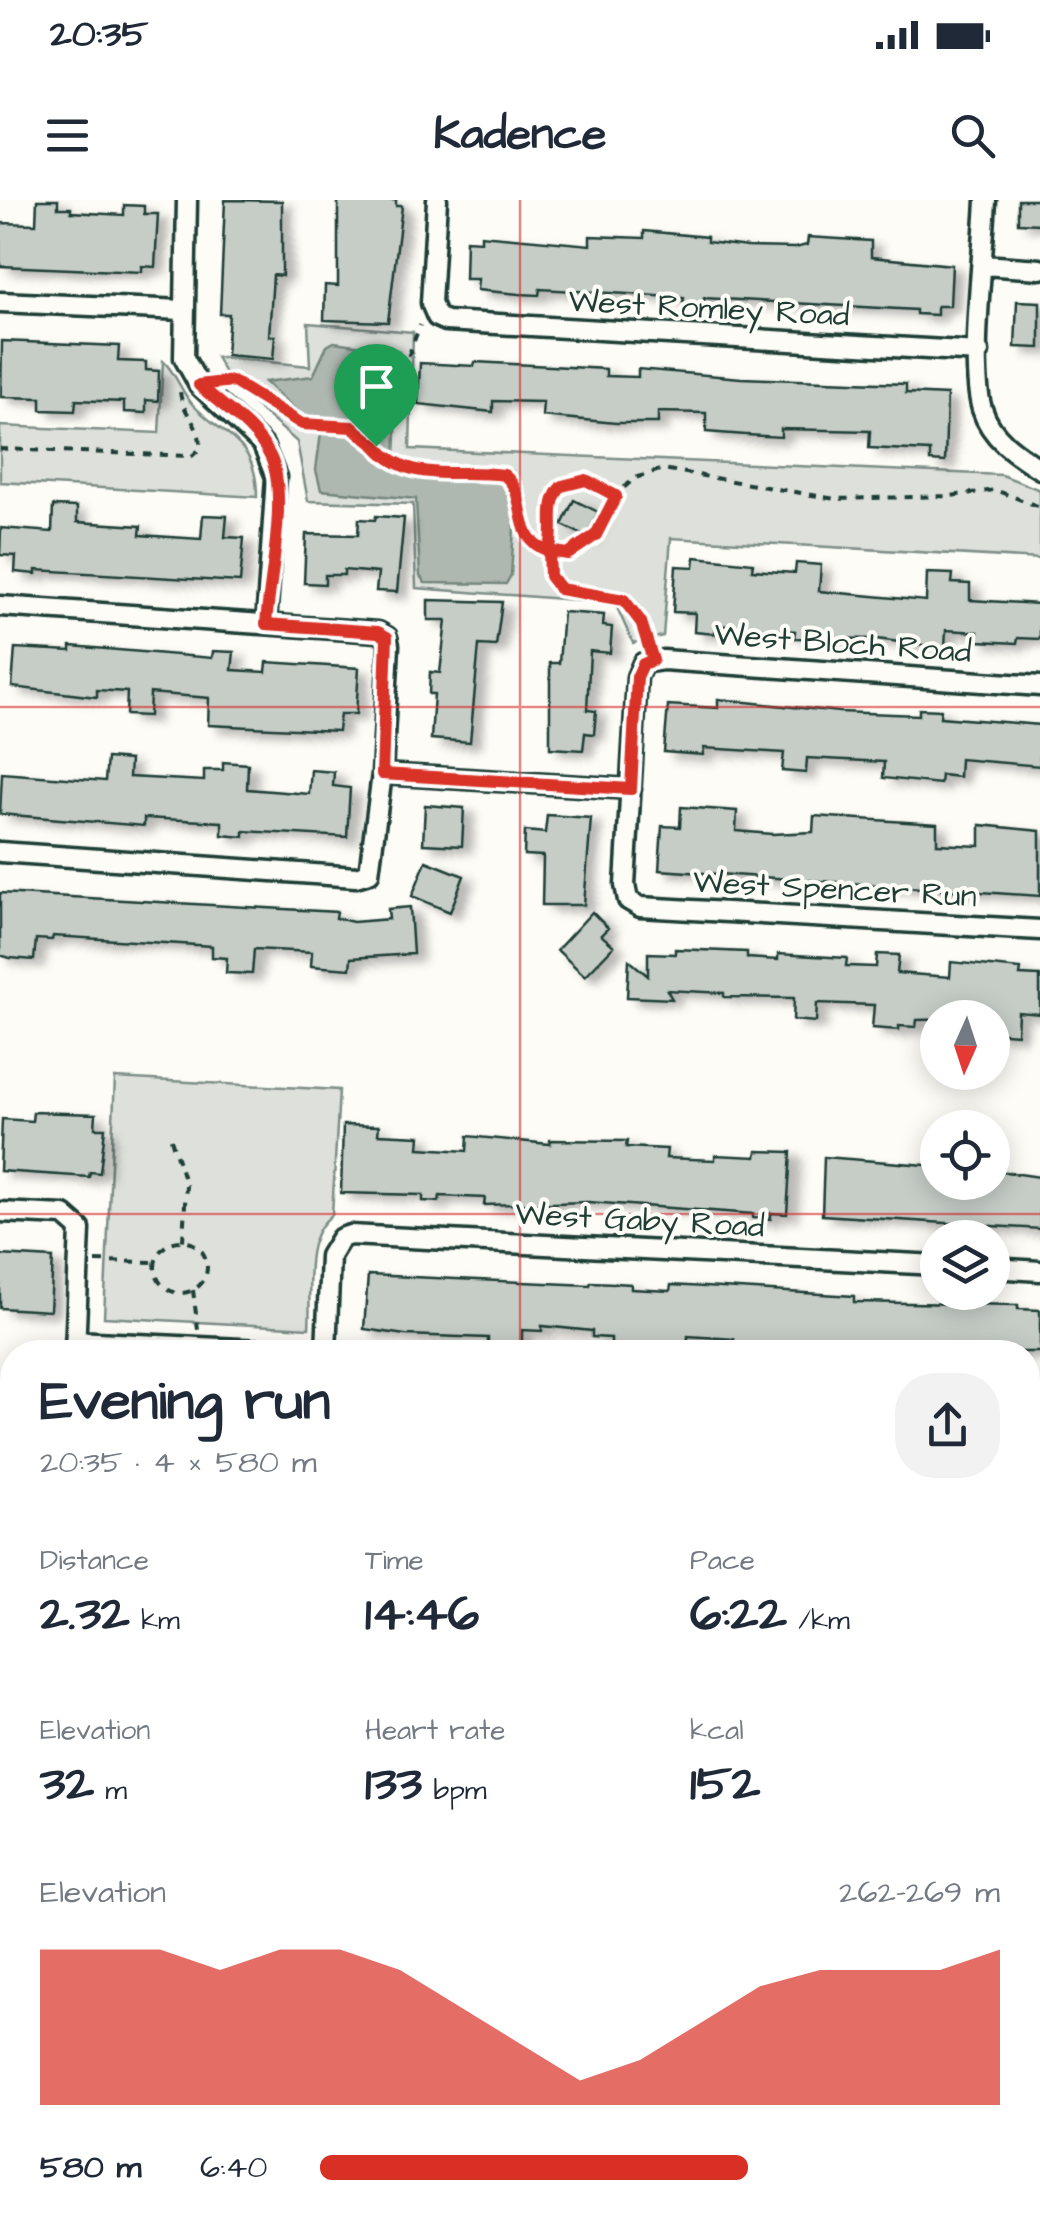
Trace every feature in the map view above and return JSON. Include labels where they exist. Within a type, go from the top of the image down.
[{"type":"street","points":[[187,200],[183,310],[184,358],[190,385],[247,425],[272,458],[277,496],[266,624]]},
{"type":"street","points":[[435,313],[437,200]]},
{"type":"street","points":[[986,200],[979,352],[982,411],[1012,450],[1040,469]]},
{"type":"street","points":[[984,266],[1040,268]]},
{"type":"street","points":[[0,302],[183,310]]},
{"type":"street","name":"West Romley Road","points":[[435,313],[453,322],[979,352]]},
{"type":"street","points":[[0,606],[378,632],[387,637],[382,774],[369,873],[356,876],[0,852]]},
{"type":"street","points":[[382,774],[631,789],[637,677],[648,662]]},
{"type":"street","name":"West Bloch Road","points":[[648,662],[1040,686]]},
{"type":"street","name":"West Spencer Run","points":[[631,789],[628,900],[640,906],[1040,930]]},
{"type":"street","points":[[0,1212],[64,1215],[80,1229],[75,1340]]},
{"type":"street","name":"West Gaby Road","points":[[326,1340],[330,1256],[340,1238],[360,1234],[920,1264]]},
{"type":"street","points":[[1010,1269],[1040,1270]]},
{"type":"path","points":[[376,446],[416,329],[435,313]]},
{"type":"path","points":[[0,449],[192,456],[200,449],[201,436],[181,403],[190,385],[232,381],[302,424],[352,427],[391,462],[412,472],[504,475],[514,486],[524,532],[530,542],[568,554],[596,535],[616,496],[634,478],[663,469],[835,498],[950,496],[995,490],[1040,507]]},
{"type":"path","points":[[616,496],[586,480],[562,486],[552,500],[550,576],[560,589],[611,595],[630,605],[641,622],[648,662]]},
{"type":"path","points":[[171,1139],[186,1185],[184,1241]]},
{"type":"path","points":[[184,1241],[199,1248],[207,1262],[205,1279],[193,1290],[168,1290],[157,1276],[156,1262],[167,1246],[184,1241]]},
{"type":"path","points":[[79,1260],[156,1262]]},
{"type":"path","points":[[193,1290],[198,1304],[197,1340]]},
{"type":"shaded area","points":[[308,323],[413,332],[410,449],[1002,475],[1040,490],[1040,559],[671,538],[663,636],[633,643],[615,603],[416,588],[413,504],[308,501],[297,442],[231,384],[216,357],[310,366]]},
{"type":"shaded area","points":[[334,342],[399,351],[395,461],[513,471],[517,480],[511,575],[506,584],[425,583],[420,576],[416,499],[321,490],[316,470],[321,433],[265,382],[313,376],[327,346]]},
{"type":"shaded area","points":[[163,361],[193,405],[245,452],[256,478],[257,497],[0,482],[0,426],[159,433]]},
{"type":"shaded area","points":[[115,1078],[339,1090],[332,1215],[322,1225],[311,1252],[309,1328],[104,1317]]},
{"type":"building","points":[[37,200],[58,200],[58,208],[71,208],[71,212],[124,215],[124,205],[144,206],[144,214],[158,214],[155,267],[142,266],[142,272],[0,266],[0,223],[36,224]]},
{"type":"building","points":[[225,200],[282,201],[282,276],[273,275],[269,336],[275,336],[273,359],[226,355],[229,314],[220,314]]},
{"type":"building","points":[[338,200],[396,200],[396,206],[402,206],[388,322],[324,320],[325,285],[338,286]]},
{"type":"building","points":[[1018,200],[1040,200],[1040,224],[1018,223]]},
{"type":"building","points":[[644,231],[707,237],[707,242],[748,247],[795,248],[807,245],[808,237],[871,241],[871,257],[952,265],[950,306],[937,306],[937,315],[916,314],[916,310],[704,298],[704,303],[683,302],[684,298],[540,289],[539,295],[519,294],[477,290],[478,279],[465,279],[466,240],[481,241],[481,235],[590,245],[590,236],[644,238]]},
{"type":"building","points":[[1017,301],[1040,302],[1040,348],[1015,347]]},
{"type":"building","points":[[2,341],[119,346],[118,361],[146,362],[146,370],[159,371],[158,401],[146,400],[146,413],[124,412],[124,402],[76,400],[75,411],[41,410],[41,398],[1,397]]},
{"type":"building","points":[[475,362],[606,369],[606,376],[638,377],[638,369],[741,378],[906,384],[906,393],[947,395],[945,462],[930,461],[930,451],[869,448],[870,431],[781,429],[781,437],[746,435],[706,432],[706,413],[658,412],[658,423],[616,423],[542,416],[543,402],[493,401],[493,412],[418,404],[420,363],[474,366]]},
{"type":"building","points":[[574,500],[598,512],[586,536],[562,525]]},
{"type":"building","points":[[53,506],[77,507],[77,522],[141,526],[140,535],[201,539],[203,515],[227,516],[225,537],[244,538],[240,582],[15,572],[16,556],[0,555],[1,528],[52,532]]},
{"type":"building","points":[[376,516],[404,518],[397,592],[376,591],[378,573],[344,570],[344,575],[325,575],[325,584],[304,583],[306,534],[358,535],[359,519],[375,520]]},
{"type":"building","points":[[695,557],[753,563],[752,570],[795,573],[796,563],[821,565],[819,591],[926,601],[927,573],[953,574],[952,583],[970,584],[970,600],[1040,604],[1040,639],[1018,638],[1017,643],[978,641],[978,632],[946,630],[945,648],[877,639],[794,638],[795,631],[716,625],[715,634],[694,632],[695,613],[673,612],[676,566],[694,567]]},
{"type":"building","points":[[428,600],[502,602],[496,646],[479,645],[470,742],[431,739],[434,694],[429,694],[430,672],[440,673],[446,620],[428,620]]},
{"type":"building","points":[[563,612],[604,615],[603,626],[612,627],[610,653],[590,651],[587,710],[596,711],[594,734],[585,733],[583,750],[550,748],[550,663],[559,663]]},
{"type":"building","points":[[71,646],[212,658],[213,651],[234,652],[232,670],[266,672],[267,662],[359,668],[356,714],[340,714],[338,731],[208,725],[209,698],[150,693],[149,716],[126,715],[127,692],[97,690],[97,697],[12,687],[15,648],[71,651]]},
{"type":"building","points":[[718,699],[839,712],[919,715],[919,709],[941,710],[940,717],[1040,725],[1040,766],[960,759],[959,777],[941,775],[940,784],[883,778],[884,762],[807,758],[806,773],[782,771],[784,753],[704,748],[703,755],[664,752],[668,705],[718,708]]},
{"type":"building","points":[[107,758],[130,760],[129,777],[204,781],[204,770],[223,770],[223,762],[248,764],[247,789],[309,794],[311,770],[334,772],[333,786],[350,788],[347,837],[244,831],[244,837],[222,835],[222,822],[144,818],[144,826],[0,814],[2,773],[105,781]]},
{"type":"building","points":[[425,805],[464,808],[462,846],[423,844]]},
{"type":"building","points":[[681,807],[737,811],[736,831],[772,834],[813,832],[814,816],[937,824],[937,844],[980,846],[980,825],[1040,831],[1040,896],[659,870],[662,826],[680,827]]},
{"type":"building","points":[[547,815],[591,818],[584,905],[542,905],[543,856],[524,855],[525,831],[545,833]]},
{"type":"building","points":[[426,861],[464,876],[450,912],[412,896]]},
{"type":"building","points":[[0,893],[337,912],[336,918],[353,922],[389,919],[388,909],[410,907],[413,954],[351,958],[350,969],[311,966],[312,952],[254,949],[252,974],[226,973],[227,958],[212,957],[212,946],[53,936],[52,940],[36,939],[34,960],[10,958],[0,955]]},
{"type":"building","points":[[592,912],[608,928],[601,935],[614,946],[585,976],[557,950]]},
{"type":"building","points":[[675,949],[747,952],[747,958],[778,960],[778,954],[847,958],[846,966],[876,967],[877,954],[899,955],[897,973],[950,977],[951,962],[1021,969],[1020,975],[1040,976],[1040,1014],[1018,1012],[1017,1034],[1010,1033],[1010,1000],[920,1000],[916,1027],[899,1026],[899,1030],[872,1028],[874,1005],[817,1003],[816,1022],[793,1020],[794,998],[724,997],[724,993],[667,990],[672,999],[627,997],[629,960],[648,976],[648,953],[675,954]]},
{"type":"building","points":[[33,1112],[96,1114],[95,1128],[105,1128],[100,1173],[90,1172],[89,1177],[0,1171],[2,1119],[32,1121]]},
{"type":"building","points":[[343,1125],[379,1126],[378,1134],[420,1136],[419,1148],[467,1151],[468,1136],[550,1144],[550,1140],[627,1141],[626,1147],[667,1149],[666,1158],[715,1160],[715,1155],[756,1157],[757,1151],[791,1152],[787,1214],[771,1213],[771,1219],[753,1218],[753,1214],[588,1202],[484,1205],[485,1198],[440,1196],[439,1202],[423,1201],[423,1195],[341,1193]]},
{"type":"building","points":[[824,1157],[920,1165],[920,1200],[1010,1200],[1010,1173],[1040,1177],[1040,1229],[1010,1227],[1010,1220],[920,1221],[822,1215]]},
{"type":"building","points":[[0,1255],[53,1258],[50,1311],[0,1308]]},
{"type":"building","points":[[368,1275],[615,1283],[631,1284],[631,1289],[670,1291],[671,1285],[854,1296],[854,1302],[920,1303],[920,1310],[1010,1310],[1010,1305],[1040,1310],[1040,1340],[734,1340],[688,1336],[688,1340],[611,1340],[592,1337],[592,1331],[542,1326],[542,1331],[522,1330],[522,1340],[405,1335],[364,1329]]},
{"type":"route","points":[[376,446],[352,427],[302,424],[232,381],[220,379],[199,385],[247,425],[272,458],[277,496],[266,624],[378,632],[387,637],[382,774],[631,789],[637,677],[643,664],[653,660],[645,633],[636,613],[624,600],[560,589],[550,576],[548,565],[549,551],[568,554],[596,535],[616,496],[586,480],[562,486],[552,500],[554,530],[549,551],[530,542],[524,532],[514,486],[504,475],[412,472],[391,462],[376,446]]}]
